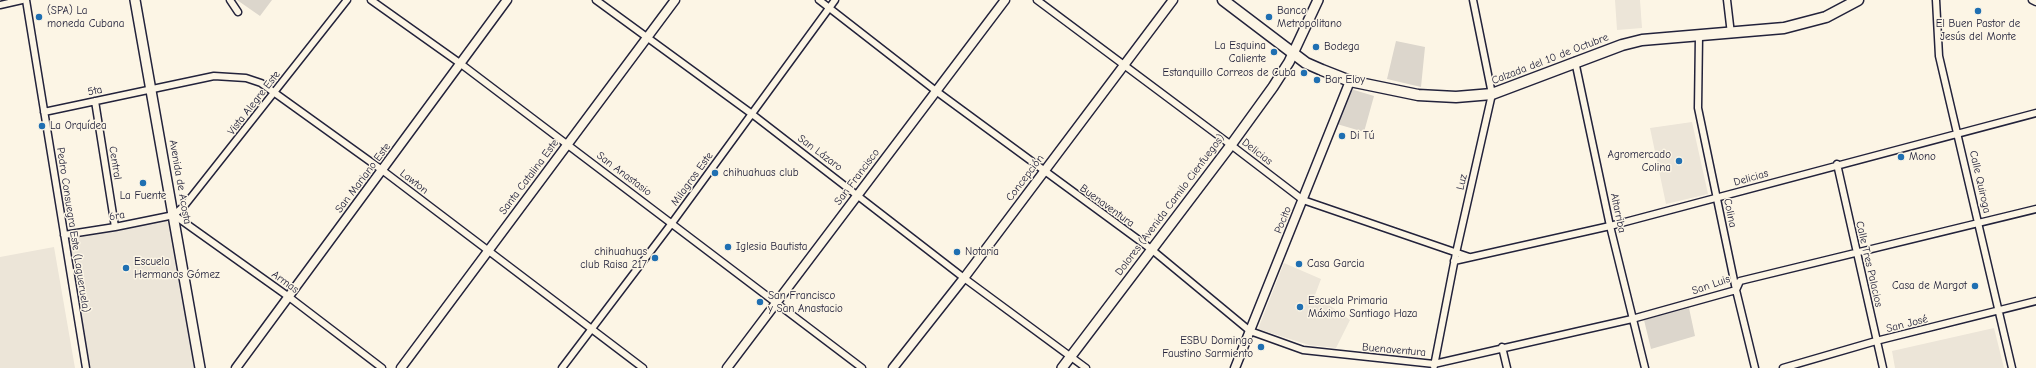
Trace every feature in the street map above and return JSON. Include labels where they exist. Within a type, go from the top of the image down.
[{"type":"main road","name":"Avenida de Acosta","points":[[135,0],[200,368]]},
{"type":"main road","name":"Calzada del 10 de Octubre","points":[[1223,0],[1306,63],[1322,70],[1350,81],[1418,95],[1456,97],[1492,94],[1622,44],[1642,40],[1731,34],[1784,28],[1815,21],[1835,13],[1858,0]]},
{"type":"main road","name":"Dolores (Avenida Camilo Cienfuegos)","points":[[1062,368],[1231,145],[1273,87],[1293,53],[1318,0]]},
{"type":"street","points":[[0,5],[22,0]]},
{"type":"street","name":"Pedro Consuegra Este (Lagueruela)","points":[[26,0],[86,368]]},
{"type":"street","points":[[230,0],[238,12]]},
{"type":"street","name":"Vista Alegre Este","points":[[174,215],[186,205],[275,93],[346,0]]},
{"type":"street","name":"San Anastasio","points":[[371,0],[461,64],[776,301],[862,368]]},
{"type":"street","name":"San Mariano Este","points":[[236,368],[507,0]]},
{"type":"street","name":"San Lázaro","points":[[596,0],[752,114],[858,194],[964,278],[1086,368]]},
{"type":"street","name":"Santa Catalina Este","points":[[401,368],[675,0]]},
{"type":"street","name":"Buenaventura","points":[[820,0],[936,91],[1043,172],[1151,249],[1250,332],[1303,350],[1434,366]]},
{"type":"street","name":"Milagros Este","points":[[562,368],[672,223],[835,0]]},
{"type":"street","name":"San Francisco","points":[[727,368],[776,301],[1005,0]]},
{"type":"street","name":"Delicias","points":[[1036,0],[1231,145],[1302,200],[1470,258]]},
{"type":"street","name":"Concepción","points":[[893,368],[964,278],[1173,0]]},
{"type":"street","name":"Luz","points":[[1434,366],[1454,261],[1492,94],[1473,0]]},
{"type":"street","points":[[1727,0],[1731,34]]},
{"type":"street","name":"Calle Quiroga","points":[[1936,0],[1939,56],[2012,368]]},
{"type":"street","points":[[2032,0],[2036,2]]},
{"type":"street","name":"Colina","points":[[1698,36],[1698,108],[1736,290],[1755,368]]},
{"type":"street","name":"Altarriba","points":[[1575,62],[1610,226],[1645,368]]},
{"type":"street","name":"Lawton","points":[[151,89],[203,78],[226,75],[246,78],[261,83],[382,170],[643,368]]},
{"type":"street","name":"Pocito","points":[[1236,368],[1350,81]]},
{"type":"street","name":"5ta","points":[[44,112],[151,89]]},
{"type":"street","name":"Central","points":[[95,101],[115,227]]},
{"type":"street","name":"Delicias","points":[[1454,261],[1610,226],[1837,164],[2036,113]]},
{"type":"street","name":"Calle Tres Palacios","points":[[1837,164],[1882,368]]},
{"type":"street","name":"San Luis","points":[[1434,366],[1502,347],[1632,319],[1736,290],[1740,281],[2036,209]]},
{"type":"street","name":"6ra","points":[[64,235],[115,227],[174,215]]},
{"type":"street","name":"Armas","points":[[174,215],[289,297],[382,368]]},
{"type":"street","name":"San José","points":[[1783,368],[1876,342],[2036,301]]},
{"type":"street","points":[[1502,347],[1507,368]]},
{"type":"shaded area","points":[[237,0],[272,0],[260,16]]},
{"type":"shaded area","points":[[1615,0],[1640,0],[1642,28],[1617,30]]},
{"type":"shaded area","points":[[1396,41],[1425,47],[1421,87],[1387,79]]},
{"type":"shaded area","points":[[1351,89],[1374,96],[1364,132],[1337,124]]},
{"type":"shaded area","name":"Agromercado Colina","points":[[1692,122],[1708,194],[1666,204],[1650,128]]},
{"type":"shaded area","name":"Escuela Hermanos Gómez","points":[[174,215],[200,368],[86,368],[64,235]]},
{"type":"shaded area","points":[[54,247],[75,368],[0,368],[0,257]]},
{"type":"shaded area","name":"Escuela Primaria Máximo Santiago Haza","points":[[1284,263],[1321,279],[1315,295],[1350,320],[1336,348],[1309,345],[1258,329]]},
{"type":"shaded area","points":[[1689,308],[1695,336],[1651,349],[1644,320]]},
{"type":"shaded area","points":[[1994,328],[2004,368],[1895,368],[1892,351]]},
{"type":"place","name":"El Buen Pastor de Jesús del Monte","points":[[1978,11]]},
{"type":"place","name":"(SPA) La moneda Cubana","points":[[39,17]]},
{"type":"place","name":"Banco Metropolitano","points":[[1269,17]]},
{"type":"place","name":"Bodega","points":[[1316,47]]},
{"type":"place","name":"La Esquina Caliente","points":[[1274,52]]},
{"type":"place","name":"Estanquillo Correos de Cuba","points":[[1304,73]]},
{"type":"place","name":"Bar Eloy","points":[[1317,80]]},
{"type":"place","name":"La Orquídea","points":[[42,126]]},
{"type":"place","name":"Di Tú","points":[[1342,136]]},
{"type":"place","name":"Mono","points":[[1901,157]]},
{"type":"place","name":"Agromercado Colina","points":[[1679,161]]},
{"type":"place","name":"chihuahuas club","points":[[715,173]]},
{"type":"place","name":"La Fuente","points":[[143,183]]},
{"type":"place","name":"Iglesia Bautista","points":[[728,247]]},
{"type":"place","name":"Notaria","points":[[957,252]]},
{"type":"place","name":"chihuahuas club Raisa 217","points":[[655,258]]},
{"type":"place","name":"Casa Garcia","points":[[1299,264]]},
{"type":"place","name":"Escuela Hermanos Gómez","points":[[126,268]]},
{"type":"place","name":"Casa de Margot","points":[[1975,286]]},
{"type":"place","name":"San Francisco y San Anastacio","points":[[760,302]]},
{"type":"place","name":"Escuela Primaria Máximo Santiago Haza","points":[[1300,307]]},
{"type":"place","name":"ESBU Domingo Faustino Sarmiento","points":[[1261,347]]}]
